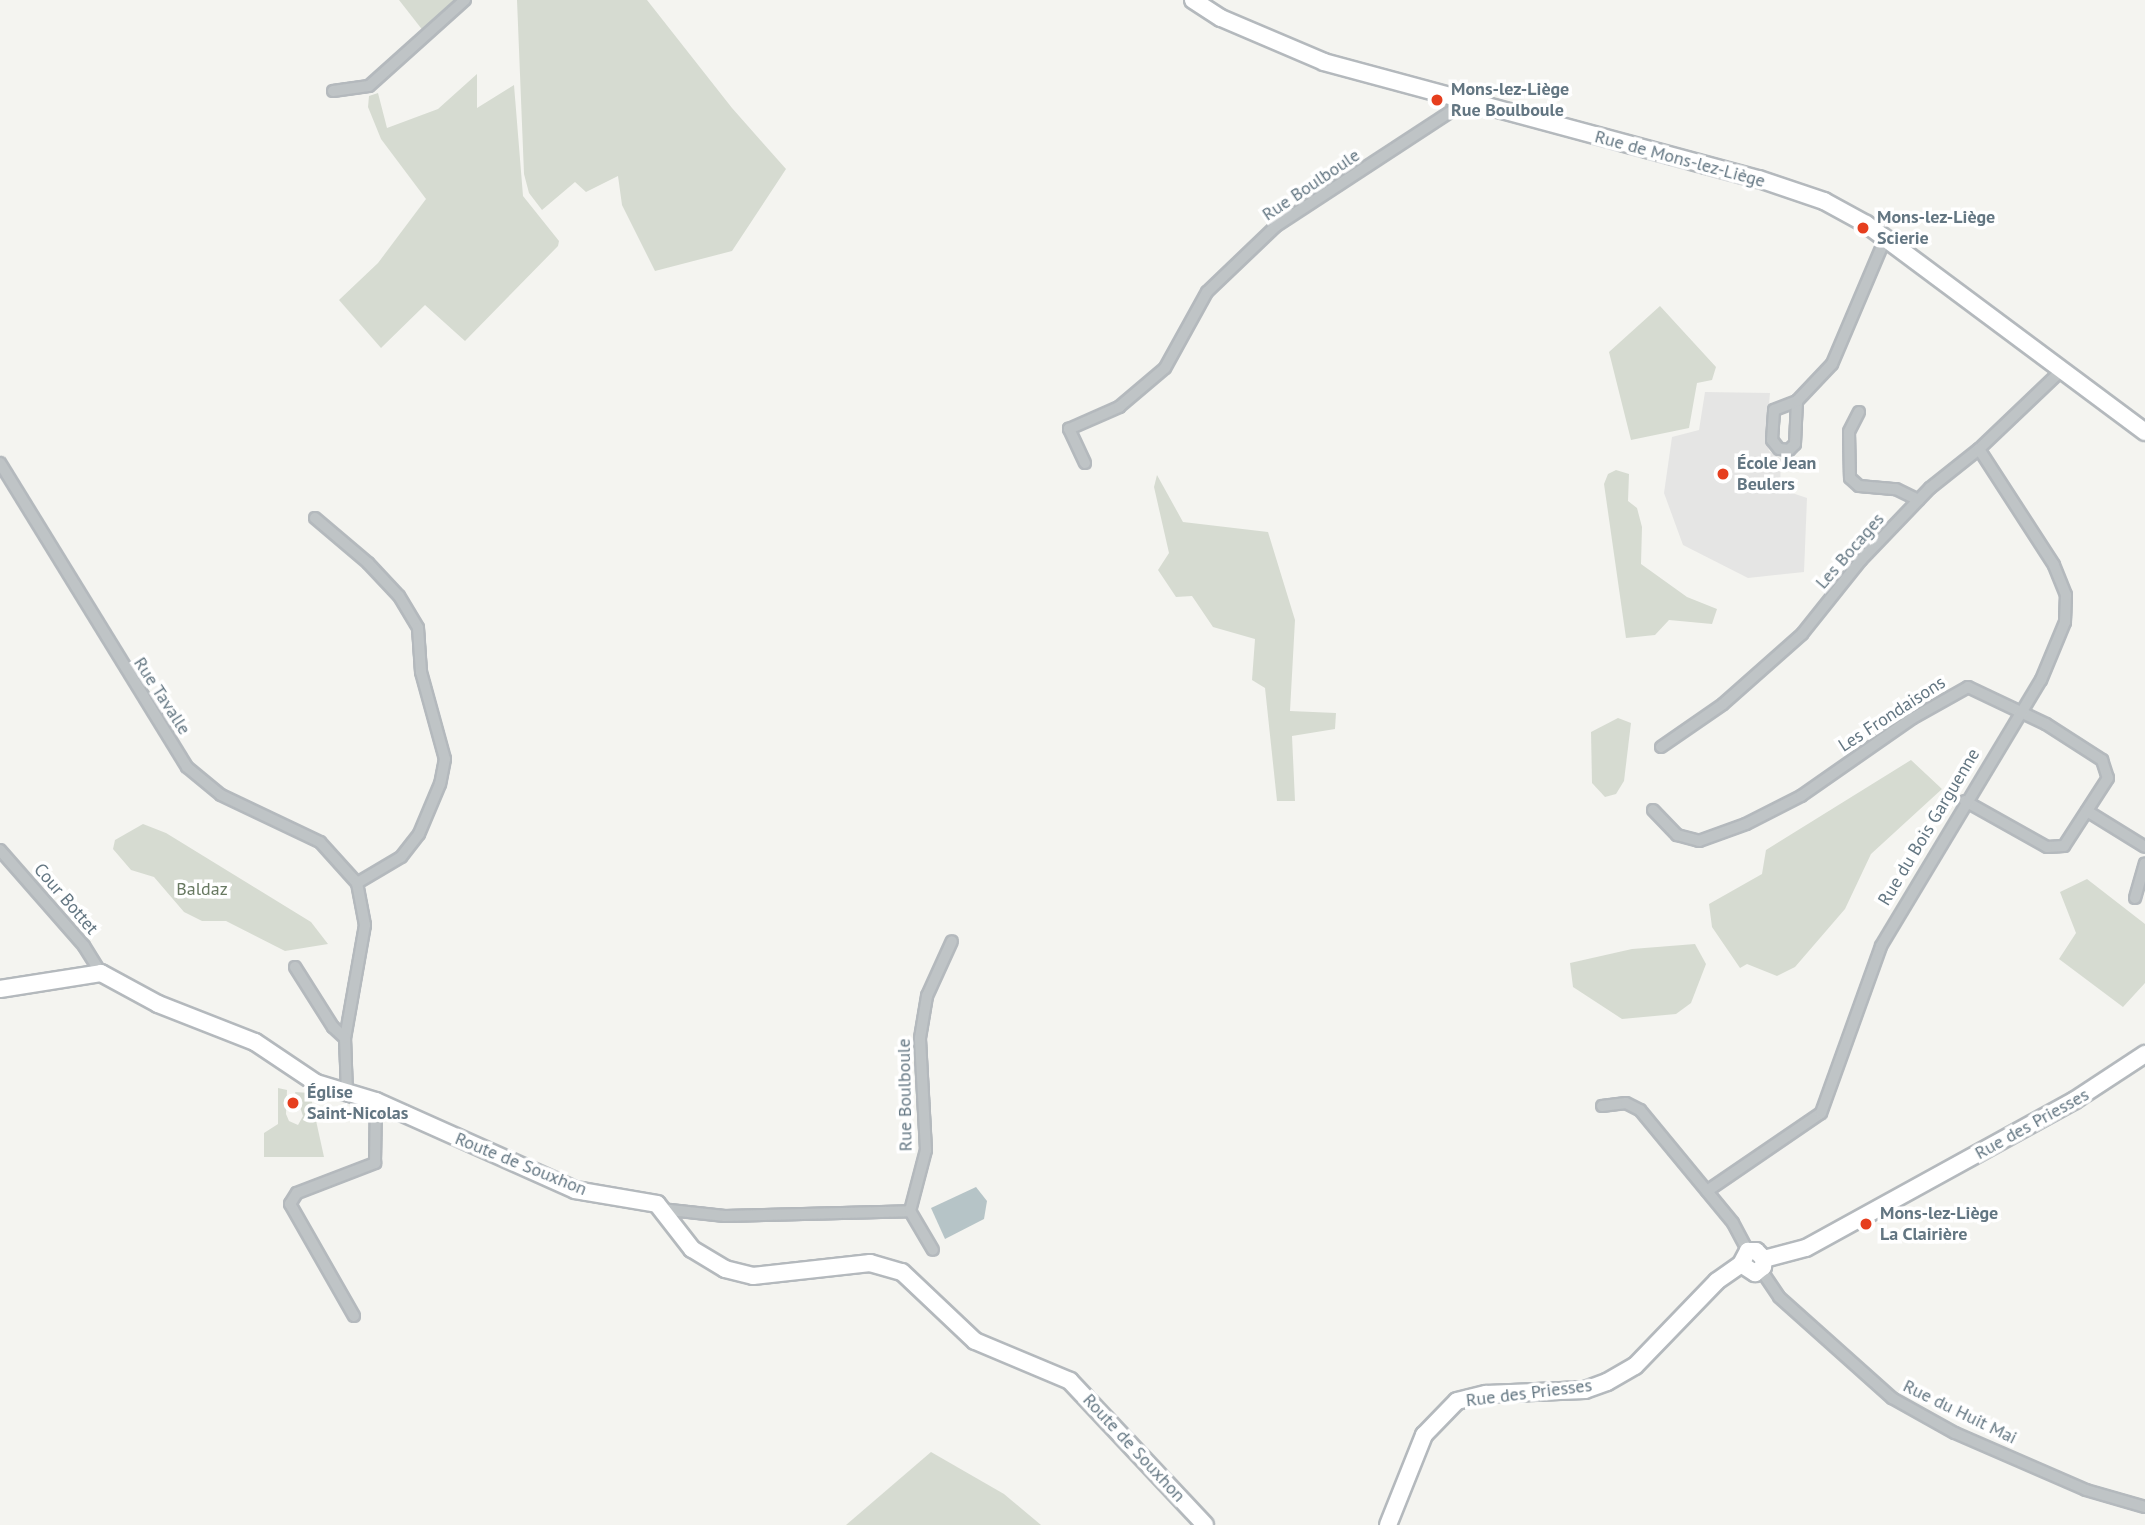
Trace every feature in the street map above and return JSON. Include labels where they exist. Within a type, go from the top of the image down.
[{"type":"street","points":[[333,91],[369,86],[465,0]]},
{"type":"street","name":"Rue de Mons-lez-Liège","points":[[1196,1],[1324,62],[1759,179],[1824,201],[1885,239],[2145,432]]},
{"type":"street","name":"Rue Boulboule","points":[[1085,463],[1069,429],[1119,407],[1165,368],[1207,292],[1276,226],[1467,101]]},
{"type":"street","points":[[1797,401],[1832,364],[1885,239]]},
{"type":"street","name":"Les Bocages","points":[[1661,747],[1723,704],[1802,634],[1861,560],[1919,500],[1979,449],[2062,370]]},
{"type":"street","points":[[1859,412],[1849,432],[1852,481],[1863,487],[1902,491],[1919,500]]},
{"type":"street","name":"Rue du Bois Garguenne","points":[[1707,1191],[1821,1113],[1874,959],[1965,801],[2041,680],[2065,622],[2066,595],[2054,565],[1979,449]]},
{"type":"street","name":"Rue Tavalle","points":[[0,463],[187,767],[221,795],[320,842],[357,883]]},
{"type":"street","points":[[315,517],[368,563],[399,596],[418,628],[421,672],[445,759],[440,784],[419,834],[401,857],[357,883],[365,925],[345,1038],[347,1092]]},
{"type":"street","name":"Les Frondaisons","points":[[1653,810],[1676,835],[1699,841],[1801,796],[1913,718],[1968,687],[2021,710],[2102,760],[2108,778],[2064,846],[2047,847],[1965,801]]},
{"type":"street","points":[[2087,811],[2145,847]]},
{"type":"street","name":"Cour Bottet","points":[[0,850],[84,946],[101,973]]},
{"type":"street","points":[[2135,898],[2145,863]]},
{"type":"street","name":"Rue Boulboule","points":[[910,1211],[926,1150],[920,1038],[926,996],[952,941]]},
{"type":"street","points":[[295,967],[332,1027],[345,1038]]},
{"type":"street","points":[[0,989],[101,973]]},
{"type":"street","name":"Route de Souxhon","points":[[101,973],[158,1004],[255,1042],[316,1083],[376,1101],[575,1190],[661,1209],[692,1249],[725,1269],[753,1276],[870,1263],[902,1272],[975,1341],[1070,1381],[1205,1525]]},
{"type":"street","name":"Rue des Priesses","points":[[1763,1265],[1806,1248],[2075,1100],[2145,1054]]},
{"type":"street","points":[[354,1316],[290,1204],[297,1194],[374,1163],[378,1157],[376,1101]]},
{"type":"street","points":[[1602,1107],[1626,1103],[1640,1110],[1707,1191],[1751,1273],[1763,1265]]},
{"type":"street","points":[[661,1209],[725,1216],[910,1211],[933,1250]]},
{"type":"street","name":"Rue des Priesses","points":[[1394,1523],[1424,1435],[1457,1401],[1486,1394],[1585,1390],[1608,1382],[1635,1366],[1717,1281],[1745,1258]]},
{"type":"street","name":"Rue du Huit Mai","points":[[1763,1265],[1779,1297],[1892,1398],[1955,1433],[2086,1490],[2145,1507]]},
{"type":"shaded area","name":"École Jean Beulers","points":[[1705,392],[1770,393],[1766,437],[1769,451],[1781,459],[1780,489],[1807,498],[1804,572],[1748,578],[1683,545],[1664,493],[1672,437],[1699,430]]},
{"type":"shaded area","points":[[976,1187],[987,1201],[984,1219],[945,1239],[931,1208]]},
{"type":"green space","points":[[399,0],[460,0],[424,32]]},
{"type":"green space","points":[[517,0],[647,0],[732,108],[786,169],[732,251],[655,271],[622,205],[618,176],[586,192],[575,182],[542,210],[529,193],[524,174]]},
{"type":"green space","points":[[477,74],[477,108],[514,85],[523,196],[559,241],[558,246],[465,341],[425,305],[381,348],[339,300],[378,263],[426,199],[381,139],[368,107],[369,96],[378,93],[387,128],[438,109]]},
{"type":"green space","points":[[1660,306],[1716,367],[1712,380],[1697,383],[1689,428],[1631,440],[1609,352]]},
{"type":"green space","points":[[1616,470],[1629,474],[1628,501],[1637,508],[1642,527],[1641,564],[1687,597],[1717,609],[1712,624],[1669,620],[1655,635],[1626,638],[1604,484],[1608,474]]},
{"type":"green space","points":[[1157,475],[1183,522],[1268,532],[1295,620],[1290,711],[1336,713],[1335,729],[1292,736],[1295,801],[1277,801],[1265,688],[1252,680],[1255,639],[1213,627],[1192,596],[1176,597],[1158,570],[1169,553],[1154,487]]},
{"type":"green space","points":[[1618,718],[1631,723],[1624,781],[1616,794],[1605,797],[1592,783],[1591,732]]},
{"type":"green space","points":[[1911,760],[1942,789],[1871,854],[1845,909],[1795,967],[1777,976],[1747,964],[1740,968],[1712,927],[1709,904],[1762,874],[1766,850]]},
{"type":"green space","name":"Baldaz","points":[[143,824],[166,833],[311,922],[328,944],[285,951],[226,921],[202,921],[184,912],[154,877],[131,870],[113,849],[115,840]]},
{"type":"green space","points":[[2087,879],[2145,924],[2145,983],[2123,1007],[2059,959],[2076,933],[2060,892]]},
{"type":"green space","points":[[1695,944],[1706,964],[1691,1003],[1676,1014],[1622,1019],[1573,987],[1570,963],[1632,949]]},
{"type":"green space","points":[[278,1088],[287,1090],[286,1114],[289,1121],[298,1125],[303,1116],[295,1092],[310,1093],[324,1157],[264,1157],[264,1133],[278,1124]]},
{"type":"green space","points":[[931,1452],[1004,1494],[1041,1525],[846,1525]]},
{"type":"place","name":"Mons-lez-Liège Rue Boulboule","points":[[1437,100]]},
{"type":"place","name":"Mons-lez-Liège Scierie","points":[[1863,228]]},
{"type":"place","name":"École Jean Beulers","points":[[1723,474]]},
{"type":"place","name":"Église Saint-Nicolas","points":[[293,1103]]},
{"type":"place","name":"Mons-lez-Liège La Clairière","points":[[1866,1224]]}]
